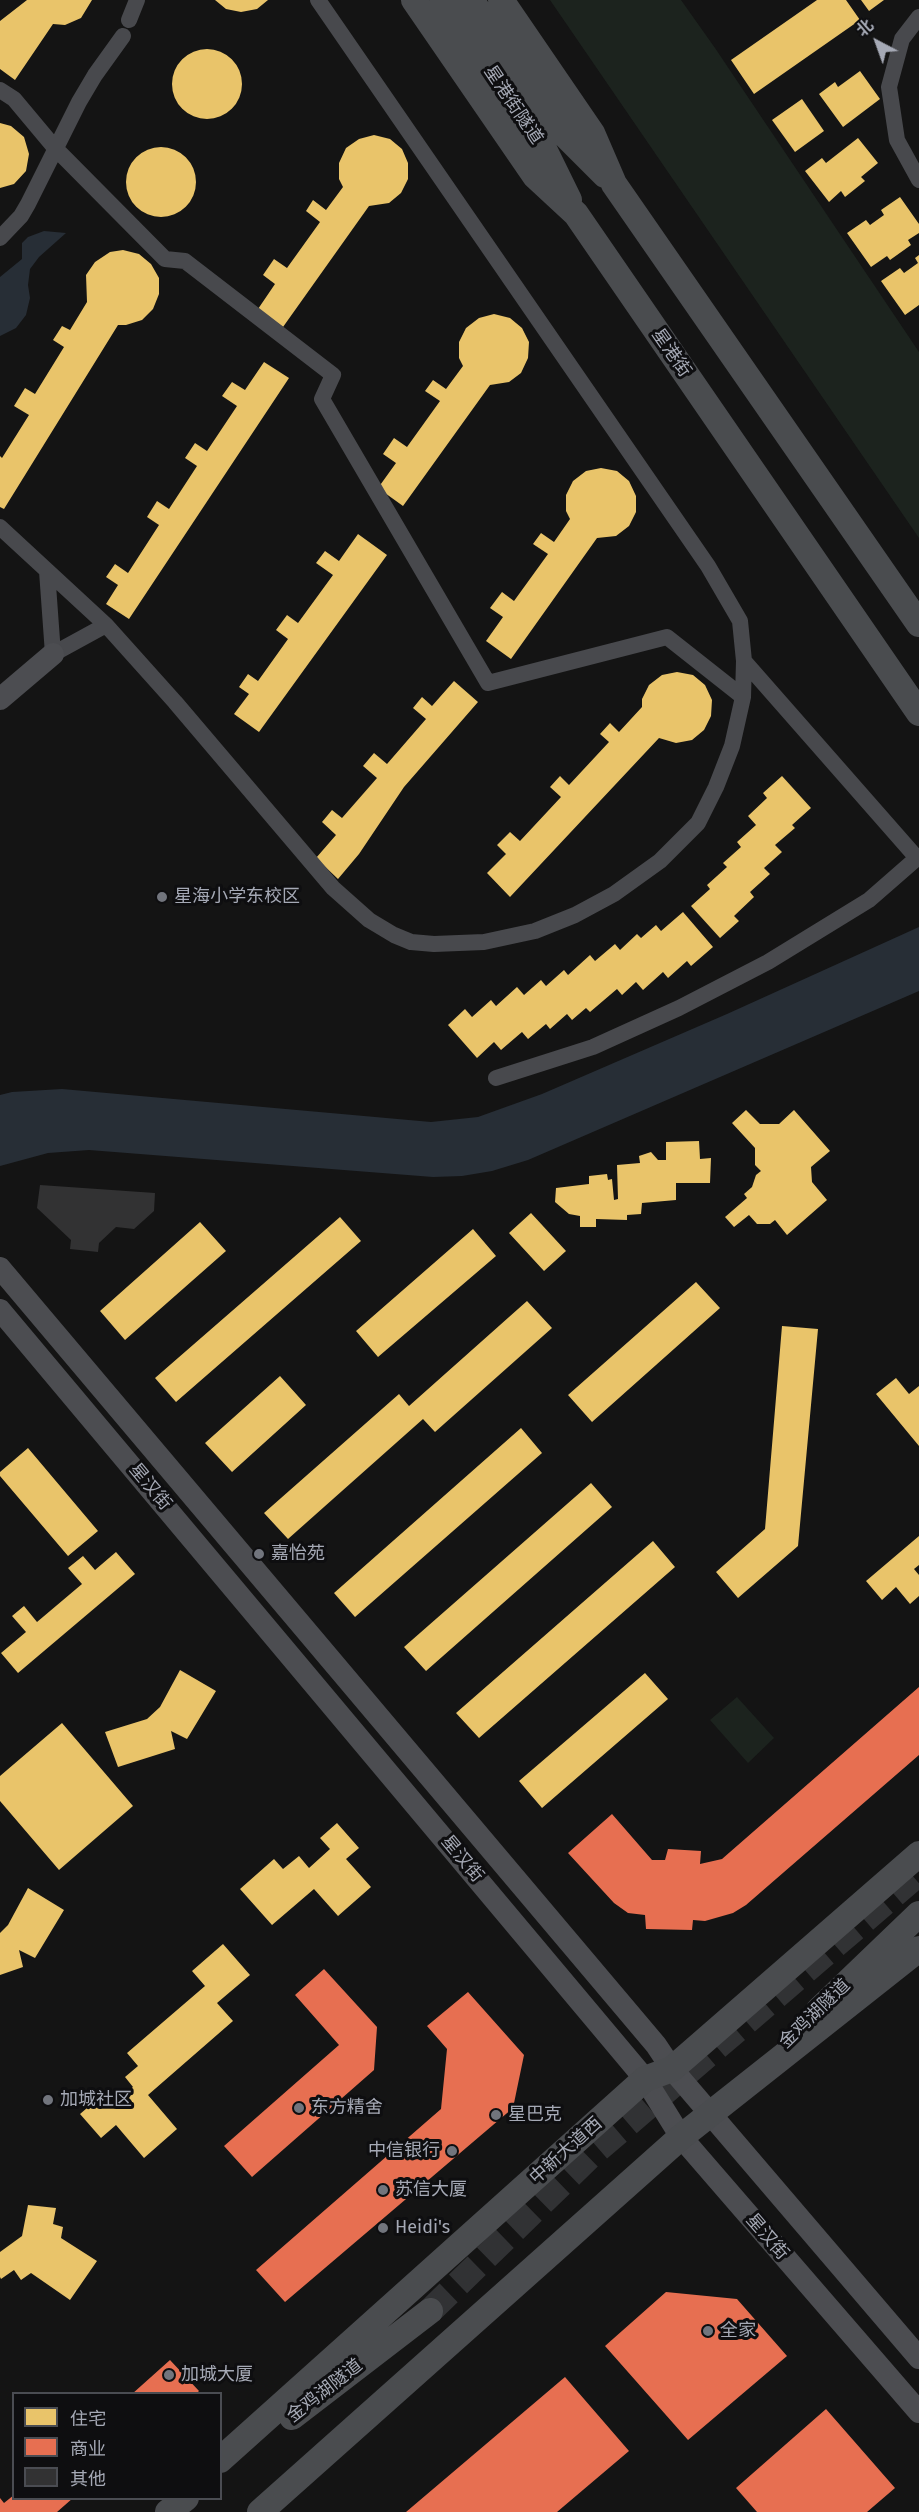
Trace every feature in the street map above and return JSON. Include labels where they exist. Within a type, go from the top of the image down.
[{"type":"main road","name":"星港街","points":[[414,0],[535,176],[576,214],[919,713]]},
{"type":"main road","name":"星港街隧道","points":[[442,0],[543,147],[576,214]]},
{"type":"main road","name":"星港街隧道","points":[[471,0],[563,133],[614,184]]},
{"type":"main road","points":[[501,0],[592,133],[614,184],[919,624]]},
{"type":"main road","points":[[0,699],[53,654]]},
{"type":"main road","name":"星汉街","points":[[0,1268],[656,2045],[672,2069],[919,2358]]},
{"type":"main road","name":"星汉街","points":[[0,1310],[645,2079],[681,2137],[919,2412]]},
{"type":"main road","name":"中新大道西","points":[[222,2458],[645,2079],[672,2069],[919,1854]]},
{"type":"main road","name":"金鸡湖隧道","points":[[711,2114],[919,1914]]},
{"type":"main road","points":[[260,2512],[681,2137],[919,1949]]},
{"type":"main road","name":"金鸡湖隧道","points":[[222,2470],[430,2311]]},
{"type":"main road","points":[[163,2512],[177,2500]]},
{"type":"main road","points":[[168,2512],[185,2500]]},
{"type":"street","points":[[129,20],[137,0]]},
{"type":"street","points":[[0,527],[106,625],[333,888],[369,920],[394,935],[411,942],[434,944],[484,942],[535,931],[576,915],[614,894],[660,861],[698,823],[716,787],[732,746],[743,697],[744,661],[740,621],[708,566],[318,0]]},
{"type":"street","points":[[919,17],[903,39],[889,87],[897,140],[919,180]]},
{"type":"street","points":[[0,238],[28,204],[55,148],[95,75],[123,36]]},
{"type":"street","points":[[0,90],[14,99],[55,148],[165,259],[185,261],[333,375],[322,399],[488,683],[667,637],[743,697]]},
{"type":"street","points":[[46,571],[53,654],[106,625]]},
{"type":"street","points":[[496,1078],[593,1047],[679,1008],[768,962],[868,900],[917,858],[744,661]]},
{"type":"shaded area","points":[[550,0],[681,0],[715,48],[919,352],[919,538]]},
{"type":"shaded area","points":[[44,231],[66,233],[39,257],[30,269],[28,285],[30,298],[26,315],[16,328],[0,336],[0,277],[22,259],[22,243],[28,237]]},
{"type":"shaded area","points":[[919,927],[919,991],[528,1160],[492,1171],[462,1176],[433,1177],[89,1150],[48,1153],[0,1166],[0,1095],[12,1092],[62,1089],[431,1122],[478,1117],[542,1094]]},
{"type":"shaded area","points":[[737,1697],[774,1738],[748,1763],[710,1720]]},
{"type":"building: 住宅","points":[[27,0],[92,0],[81,18],[65,25],[53,24],[15,80],[0,69],[0,21]]},
{"type":"building: 住宅","points":[[215,0],[268,0],[257,9],[241,12],[226,9]]},
{"type":"building: 住宅","points":[[817,0],[846,0],[860,20],[754,94],[731,60]]},
{"type":"building: 住宅","points":[[861,0],[884,0],[869,11]]},
{"type":"building: 住宅","points":[[207,49],[220,52],[232,59],[239,71],[242,84],[239,97],[232,109],[220,116],[207,119],[194,116],[182,109],[175,97],[172,84],[175,71],[182,59],[194,52]]},
{"type":"building: 住宅","points":[[860,71],[880,99],[843,127],[819,94],[835,82],[838,87]]},
{"type":"building: 住宅","points":[[802,99],[824,131],[795,152],[772,120]]},
{"type":"building: 住宅","points":[[0,123],[11,126],[24,137],[29,154],[26,171],[14,184],[0,188]]},
{"type":"building: 住宅","points":[[374,135],[390,139],[402,149],[408,163],[408,179],[401,193],[389,203],[369,206],[283,327],[258,309],[275,284],[263,275],[274,259],[287,268],[320,222],[306,211],[313,200],[326,210],[343,187],[339,179],[339,163],[346,148],[359,139]]},
{"type":"building: 住宅","points":[[858,138],[878,163],[861,177],[865,181],[845,197],[841,191],[829,202],[805,171],[822,158],[826,163]]},
{"type":"building: 住宅","points":[[161,147],[174,150],[186,157],[193,169],[196,182],[193,195],[186,207],[174,214],[161,217],[148,214],[136,207],[129,195],[126,182],[129,169],[136,157],[148,150]]},
{"type":"building: 住宅","points":[[900,197],[919,224],[919,233],[908,240],[911,245],[890,260],[887,256],[871,267],[847,233],[866,220],[870,225],[884,215],[881,210]]},
{"type":"building: 住宅","points":[[123,250],[139,254],[151,264],[159,278],[159,294],[153,309],[142,320],[118,325],[4,509],[0,507],[0,456],[2,458],[29,415],[14,406],[25,388],[35,394],[64,347],[53,340],[62,326],[70,330],[87,302],[86,275],[95,262],[110,252]]},
{"type":"building: 住宅","points":[[919,255],[919,305],[905,315],[881,281],[900,268],[904,273],[918,263],[915,258]]},
{"type":"building: 住宅","points":[[494,314],[510,318],[522,328],[529,342],[528,358],[521,373],[509,382],[490,385],[403,506],[378,488],[396,463],[383,454],[394,438],[407,447],[440,401],[425,391],[433,380],[446,389],[463,366],[459,358],[459,342],[466,328],[479,318]]},
{"type":"building: 住宅","points":[[264,362],[289,378],[129,619],[106,604],[118,585],[106,577],[115,564],[128,573],[159,525],[147,517],[157,501],[169,509],[197,466],[185,458],[195,443],[207,451],[237,406],[222,396],[232,382],[245,390]]},
{"type":"building: 住宅","points":[[601,468],[617,471],[629,481],[636,496],[636,512],[629,526],[616,536],[597,538],[511,659],[486,641],[503,617],[490,608],[502,592],[514,601],[548,554],[533,544],[541,533],[554,542],[570,519],[566,511],[566,495],[573,481],[586,471]]},
{"type":"building: 住宅","points":[[358,534],[387,555],[259,732],[234,714],[249,694],[239,687],[248,674],[258,681],[288,639],[276,630],[287,615],[298,623],[333,575],[316,563],[325,551],[339,561]]},
{"type":"building: 住宅","points":[[677,672],[693,675],[705,685],[712,700],[711,716],[704,730],[692,740],[676,743],[659,738],[510,897],[487,873],[506,854],[497,845],[510,832],[520,841],[561,797],[550,787],[560,776],[569,785],[609,742],[600,734],[610,723],[619,732],[642,707],[642,699],[649,685],[662,675]]},
{"type":"building: 住宅","points":[[454,681],[478,702],[404,787],[359,854],[338,879],[316,858],[336,835],[322,822],[332,810],[342,818],[377,778],[363,766],[374,753],[387,764],[426,719],[413,708],[422,697],[432,706]]},
{"type":"building: 住宅","points":[[782,776],[811,808],[792,825],[795,828],[775,845],[782,852],[764,868],[770,874],[750,892],[754,897],[734,916],[739,921],[720,938],[691,906],[710,889],[707,885],[727,867],[723,863],[741,847],[737,842],[756,825],[748,816],[767,798],[763,793]]},
{"type":"building: 住宅","points":[[683,912],[713,947],[691,966],[687,961],[668,978],[663,972],[643,990],[636,982],[622,995],[617,989],[590,1012],[586,1008],[572,1020],[567,1014],[550,1029],[546,1024],[528,1039],[522,1032],[501,1050],[494,1042],[477,1058],[448,1025],[465,1009],[472,1017],[491,1000],[496,1006],[517,987],[524,995],[541,980],[546,986],[564,970],[568,975],[590,955],[595,961],[615,944],[620,950],[637,934],[641,938],[656,925],[661,931]]},
{"type":"building: 住宅","points":[[746,1110],[760,1124],[779,1124],[794,1110],[830,1151],[811,1167],[812,1182],[827,1200],[787,1235],[775,1220],[770,1224],[757,1224],[749,1215],[734,1227],[725,1217],[747,1198],[744,1194],[752,1187],[756,1175],[761,1171],[755,1165],[755,1148],[732,1123]]},
{"type":"building: 住宅","points":[[699,1141],[700,1159],[711,1158],[710,1183],[676,1183],[676,1200],[642,1203],[641,1214],[627,1215],[627,1220],[596,1219],[596,1227],[580,1227],[580,1216],[569,1214],[555,1202],[556,1188],[589,1184],[589,1176],[607,1174],[608,1180],[612,1179],[614,1200],[618,1199],[617,1165],[640,1163],[639,1156],[651,1152],[658,1160],[666,1160],[666,1142]]},
{"type":"building: 住宅","points":[[531,1213],[566,1251],[544,1271],[509,1233]]},
{"type":"building: 住宅","points":[[340,1217],[361,1241],[176,1402],[155,1378]]},
{"type":"building: 住宅","points":[[200,1222],[226,1251],[125,1340],[100,1311]]},
{"type":"building: 住宅","points":[[473,1229],[496,1256],[378,1357],[356,1331]]},
{"type":"building: 住宅","points":[[696,1282],[720,1308],[592,1422],[568,1395]]},
{"type":"building: 住宅","points":[[527,1301],[552,1328],[435,1432],[423,1419],[288,1539],[264,1513],[399,1394],[409,1406]]},
{"type":"building: 住宅","points":[[782,1326],[818,1329],[798,1546],[738,1598],[716,1572],[765,1529]]},
{"type":"building: 住宅","points":[[280,1376],[306,1405],[232,1472],[205,1443]]},
{"type":"building: 住宅","points":[[896,1378],[909,1394],[919,1386],[919,1446],[876,1394]]},
{"type":"building: 住宅","points":[[521,1428],[542,1453],[355,1617],[334,1593]]},
{"type":"building: 住宅","points":[[28,1448],[98,1531],[68,1556],[0,1476],[0,1472]]},
{"type":"building: 住宅","points":[[591,1483],[612,1507],[426,1671],[404,1647]]},
{"type":"building: 住宅","points":[[919,1536],[919,1565],[914,1569],[919,1575],[919,1596],[910,1604],[896,1587],[882,1600],[866,1581]]},
{"type":"building: 住宅","points":[[653,1541],[675,1567],[479,1738],[456,1713]]},
{"type":"building: 住宅","points":[[116,1552],[135,1574],[18,1673],[1,1653],[26,1632],[12,1616],[24,1606],[37,1622],[82,1584],[68,1568],[83,1556],[95,1570]]},
{"type":"building: 住宅","points":[[180,1670],[216,1691],[187,1739],[171,1731],[175,1749],[118,1767],[105,1732],[147,1719],[160,1707]]},
{"type":"building: 住宅","points":[[645,1673],[668,1699],[542,1808],[519,1781]]},
{"type":"building: 住宅","points":[[62,1723],[133,1806],[59,1870],[0,1801],[0,1776]]},
{"type":"building: 住宅","points":[[337,1823],[359,1848],[346,1859],[371,1887],[338,1916],[314,1889],[272,1925],[240,1889],[274,1859],[283,1869],[299,1856],[309,1868],[330,1849],[320,1838]]},
{"type":"building: 住宅","points":[[28,1888],[64,1910],[35,1958],[19,1950],[23,1967],[0,1975],[0,1933],[8,1925]]},
{"type":"building: 住宅","points":[[223,1944],[250,1975],[217,2003],[233,2021],[148,2095],[177,2129],[144,2158],[116,2125],[101,2138],[80,2114],[101,2096],[110,2106],[133,2087],[125,2077],[138,2066],[127,2053],[205,1986],[192,1971]]},
{"type":"building: 住宅","points":[[28,2205],[56,2208],[53,2224],[63,2227],[61,2238],[97,2261],[70,2300],[31,2273],[21,2280],[14,2270],[1,2279],[0,2277],[0,2252],[22,2236]]},
{"type":"building: 商业","points":[[919,1687],[919,1755],[746,1905],[733,1913],[705,1921],[693,1920],[692,1930],[646,1929],[645,1915],[628,1913],[614,1903],[568,1853],[612,1814],[652,1860],[665,1860],[668,1849],[701,1851],[700,1864],[722,1859]]},
{"type":"building: 商业","name":"东方精舍","points":[[324,1969],[377,2027],[374,2070],[252,2177],[224,2146],[339,2045],[295,1995]]},
{"type":"building: 商业","name":"苏信大厦","points":[[468,1992],[524,2055],[513,2108],[285,2302],[256,2270],[441,2109],[447,2049],[427,2026]]},
{"type":"building: 商业","points":[[666,2292],[737,2299],[787,2356],[688,2440],[605,2346]]},
{"type":"building: 商业","name":"加城大厦","points":[[170,2360],[199,2391],[198,2392],[134,2392]]},
{"type":"building: 商业","points":[[565,2377],[629,2451],[557,2512],[406,2512]]},
{"type":"building: 商业","points":[[826,2409],[895,2488],[867,2512],[757,2512],[736,2488]]},
{"type":"building: 商业","points":[[12,2497],[12,2500],[71,2500],[57,2512],[0,2512],[0,2498],[4,2503]]},
{"type":"building: 其他","points":[[40,1185],[155,1193],[154,1211],[134,1229],[116,1227],[99,1243],[98,1252],[70,1249],[71,1240],[37,1208]]},
{"type":"tunnel","points":[[430,2311],[589,2157],[919,1873]]},
{"type":"place","name":"星海小学东校区","points":[[162,897]]},
{"type":"place","name":"嘉怡苑","points":[[259,1554]]},
{"type":"place","name":"加城社区","points":[[48,2100]]},
{"type":"place","name":"东方精舍","points":[[299,2108]]},
{"type":"place","name":"星巴克","points":[[496,2115]]},
{"type":"place","name":"中信银行","points":[[452,2151]]},
{"type":"place","name":"苏信大厦","points":[[383,2190]]},
{"type":"place","name":"Heidi's","points":[[383,2228]]},
{"type":"place","name":"全家","points":[[708,2331]]},
{"type":"place","name":"加城大厦","points":[[169,2375]]}]
